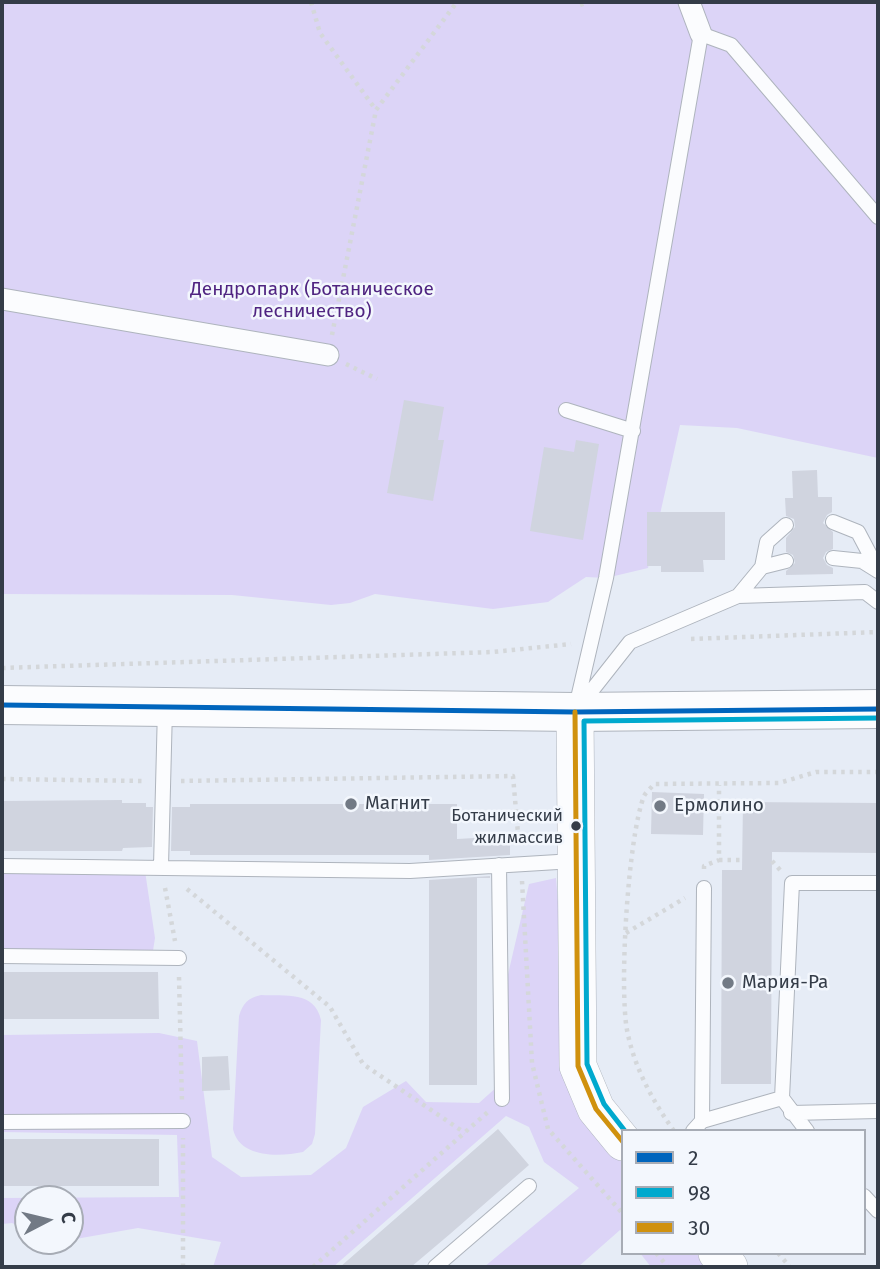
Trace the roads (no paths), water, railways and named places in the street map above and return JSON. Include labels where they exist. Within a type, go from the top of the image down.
[{"type":"main road","points":[[2,705],[575,712],[878,709]]},
{"type":"street","points":[[690,2],[701,34]]},
{"type":"street","points":[[2,299],[328,355]]},
{"type":"street","points":[[575,712],[574,861],[578,1066],[596,1109],[621,1140]]},
{"type":"lane","points":[[575,712],[606,578],[701,34],[731,45],[878,217]]},
{"type":"lane","points":[[627,372],[643,369]]},
{"type":"lane","points":[[566,410],[633,431]]},
{"type":"lane","points":[[833,522],[858,532],[878,571]]},
{"type":"lane","points":[[738,596],[762,567],[766,542],[786,525]]},
{"type":"lane","points":[[833,558],[862,561],[878,571]]},
{"type":"lane","points":[[762,567],[786,561]]},
{"type":"lane","points":[[575,712],[630,642],[738,596],[865,592],[878,602]]},
{"type":"lane","points":[[161,866],[165,707]]},
{"type":"lane","points":[[2,866],[410,871],[574,861]]},
{"type":"lane","points":[[499,865],[502,1099]]},
{"type":"lane","points":[[805,1129],[782,1098],[792,883],[878,883]]},
{"type":"lane","points":[[704,888],[697,1126],[782,1098]]},
{"type":"lane","points":[[2,956],[179,958]]},
{"type":"lane","points":[[791,1113],[878,1111]]},
{"type":"lane","points":[[2,1122],[183,1121]]},
{"type":"lane","points":[[435,1267],[529,1186]]},
{"type":"lane","points":[[866,1198],[878,1211]]},
{"type":"place","name":"Магнит","points":[[351,804]]},
{"type":"place","name":"Ермолино","points":[[660,806]]},
{"type":"place","name":"Ботанический жилмассив","points":[[576,826]]},
{"type":"place","name":"Мария-Ра","points":[[728,983]]},
{"type":"park label","name":"Дендропарк (Ботаническое лесничество)","points":[[312,301]]}]
